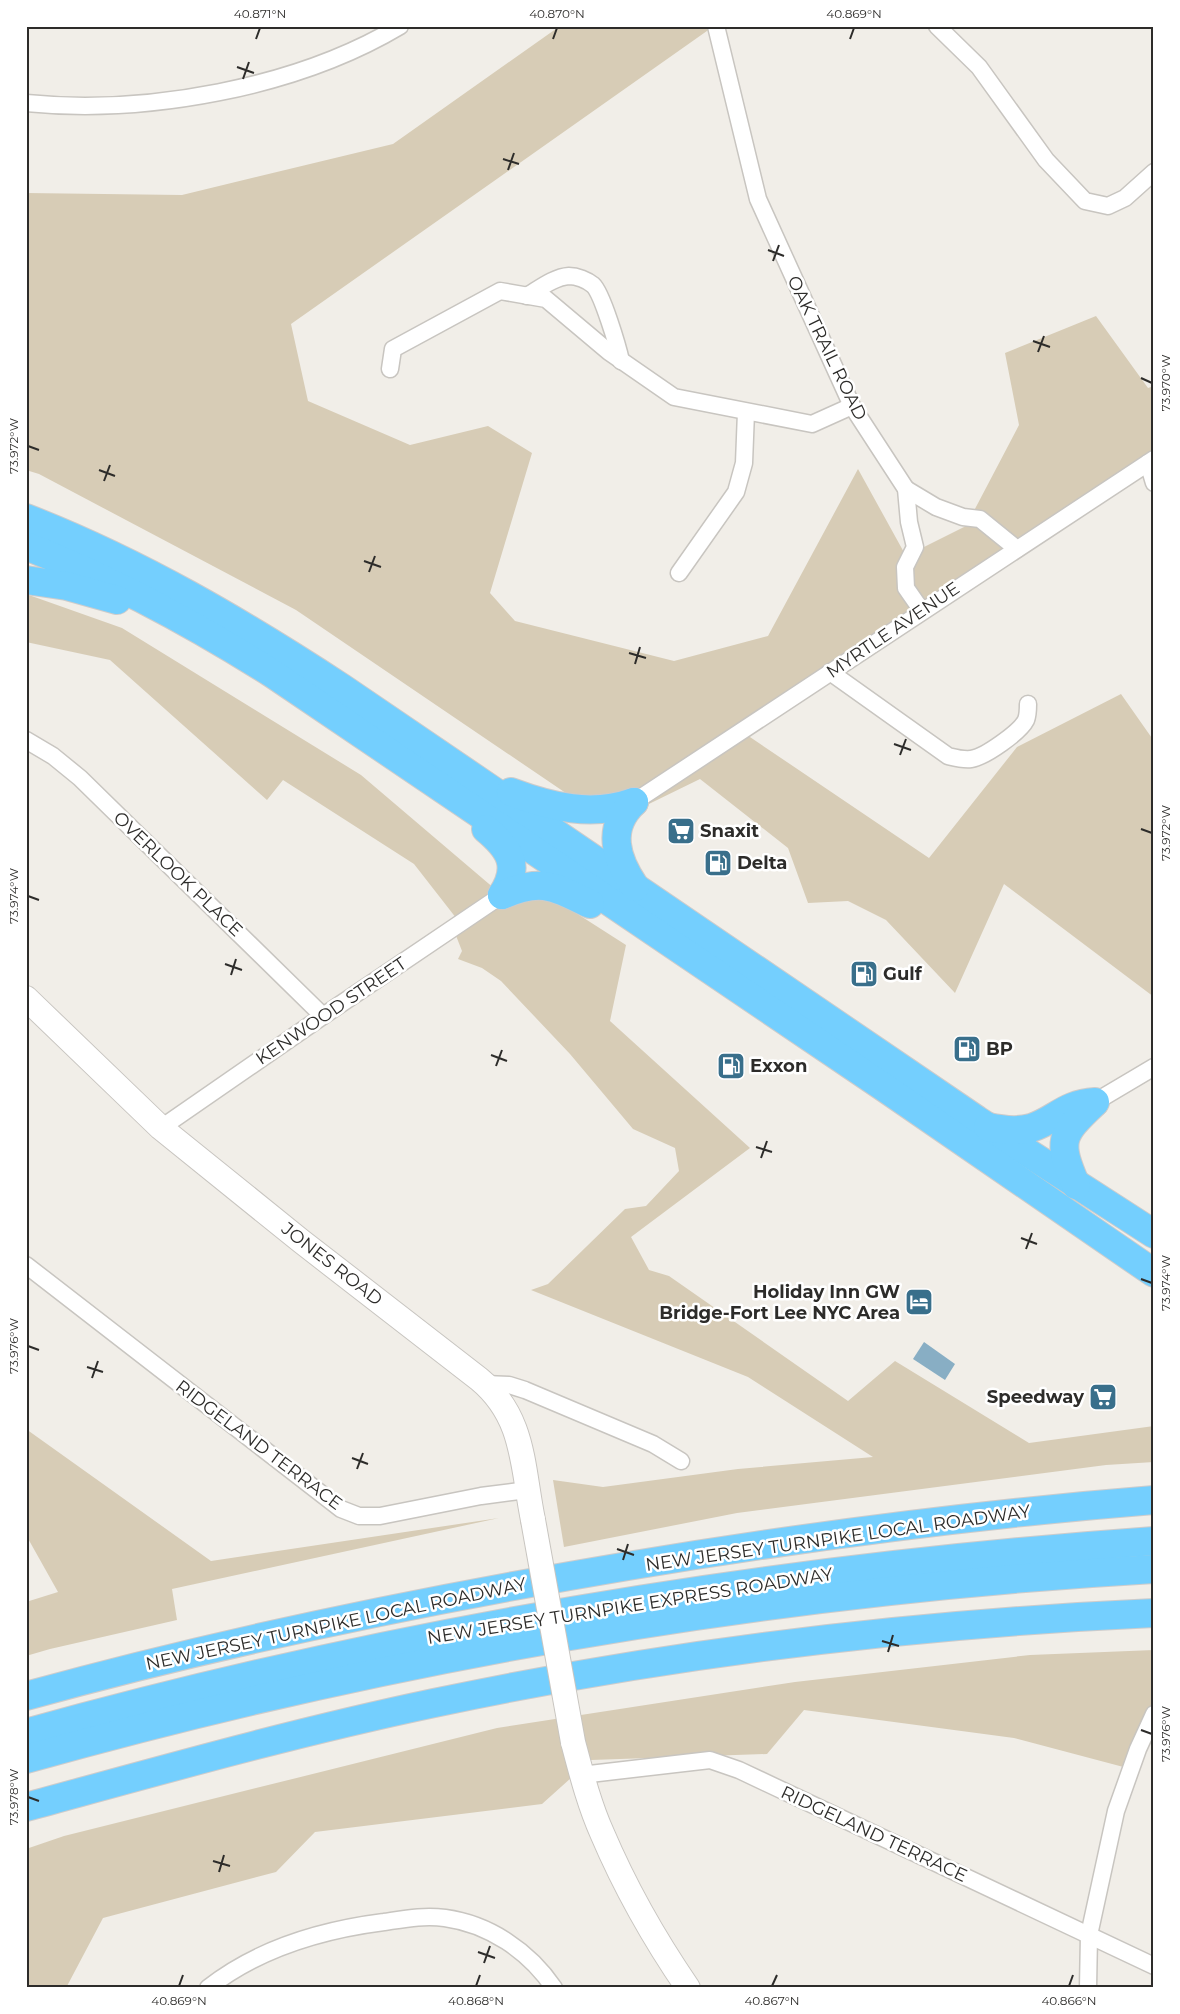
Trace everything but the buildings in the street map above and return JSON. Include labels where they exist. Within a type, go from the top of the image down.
[{"type":"highway","points":[[26,518],[130,563],[212,606],[298,659],[436,768],[681,950],[1154,1273]]},
{"type":"highway","points":[[26,546],[112,583],[194,626],[636,888],[988,1127],[1154,1234]]},
{"type":"highway","points":[[26,580],[66,586],[102,595],[194,626]]},
{"type":"highway","points":[[436,768],[496,785],[555,806],[599,810],[612,809],[634,802]]},
{"type":"highway","points":[[436,768],[504,846],[511,860],[512,867],[509,883],[502,895]]},
{"type":"highway","points":[[634,802],[619,822],[616,837],[621,861],[636,888]]},
{"type":"highway","points":[[502,895],[518,888],[535,885],[551,886],[681,950]]},
{"type":"highway","points":[[988,1127],[1007,1130],[1024,1129],[1040,1124],[1076,1104],[1095,1102]]},
{"type":"highway","points":[[1076,1185],[1068,1164],[1064,1141],[1069,1128],[1095,1102]]},
{"type":"highway","name":"NEW JERSEY TURNPIKE LOCAL ROADWAY","points":[[26,1696],[137,1666],[277,1633],[509,1586],[743,1548],[855,1533],[1154,1500]]},
{"type":"highway","name":"NEW JERSEY TURNPIKE EXPRESS ROADWAY","points":[[26,1734],[189,1691],[293,1667],[445,1635],[564,1613],[722,1588],[876,1568],[1031,1551],[1154,1541]]},
{"type":"highway","name":"NEW JERSEY TURNPIKE EXPRESS ROADWAY","points":[[26,1759],[272,1697],[466,1657],[603,1632],[718,1614],[902,1590],[1019,1578],[1154,1568]]},
{"type":"highway","points":[[26,1807],[247,1747],[359,1719],[509,1688],[624,1667],[730,1652],[892,1633],[1045,1619],[1154,1613]]},
{"type":"street","points":[[26,103],[89,106],[147,103],[239,88],[295,72],[350,52],[400,26]]},
{"type":"street","name":"OAK TRAIL ROAD","points":[[716,26],[758,199],[852,406],[906,489]]},
{"type":"street","points":[[937,26],[979,67],[1046,160],[1085,201],[1108,206],[1125,198],[1154,172]]},
{"type":"street","points":[[527,296],[550,282],[568,276],[583,279],[595,286],[617,340],[621,360]]},
{"type":"street","points":[[390,369],[393,349],[500,291],[546,299],[621,360],[674,397],[812,424],[852,406]]},
{"type":"street","points":[[678,573],[736,492],[744,463],[746,412]]},
{"type":"street","points":[[1151,461],[1154,483]]},
{"type":"street","name":"MYRTLE AVENUE","points":[[634,802],[1151,461]]},
{"type":"street","points":[[906,489],[936,507],[963,517],[980,518],[1017,549]]},
{"type":"street","points":[[906,489],[909,522],[915,547],[905,567],[906,588],[922,611]]},
{"type":"street","points":[[830,672],[948,756],[960,760],[984,755],[1022,726],[1027,719],[1028,704]]},
{"type":"street","name":"OVERLOOK PLACE","points":[[26,740],[53,756],[80,778],[323,1016]]},
{"type":"street","name":"KENWOOD STREET","points":[[162,1128],[502,895]]},
{"type":"street","name":"JONES ROAD","points":[[26,998],[162,1128],[301,1241],[486,1384],[500,1399],[513,1422],[521,1452],[573,1742],[594,1812],[612,1855],[652,1931],[688,1988]]},
{"type":"street","points":[[1095,1102],[1154,1067]]},
{"type":"street","name":"RIDGELAND TERRACE","points":[[26,1265],[340,1509],[359,1516],[380,1516],[481,1496],[527,1490]]},
{"type":"street","points":[[486,1384],[509,1385],[525,1390],[653,1444],[681,1461]]},
{"type":"street","points":[[1088,1988],[1089,1935],[1116,1812],[1138,1749],[1154,1714]]},
{"type":"street","name":"RIDGELAND TERRACE","points":[[582,1774],[710,1760],[739,1770],[1154,1966]]},
{"type":"street","points":[[208,1988],[256,1957],[288,1943],[345,1927],[418,1917],[445,1918],[471,1924],[493,1933],[516,1947],[536,1965],[554,1988]]},
{"type":"shaded area","points":[[560,26],[714,26],[291,324],[308,401],[410,445],[488,426],[532,453],[490,593],[515,621],[674,661],[768,636],[858,469],[906,556],[966,526],[1019,425],[1005,353],[1096,316],[1148,388],[1154,386],[1154,450],[744,733],[929,858],[1017,747],[1121,694],[1154,741],[1154,997],[1004,884],[955,993],[886,920],[848,901],[808,903],[788,848],[700,779],[610,823],[296,610],[39,474],[26,470],[26,193],[182,195],[393,144]]},
{"type":"shaded area","points":[[26,594],[122,628],[361,775],[502,895],[546,899],[565,906],[626,945],[610,1021],[750,1148],[631,1237],[649,1270],[669,1276],[848,1401],[895,1361],[1029,1443],[1154,1426],[1154,1462],[1106,1465],[737,1513],[564,1547],[553,1480],[603,1487],[738,1469],[873,1457],[748,1377],[531,1290],[548,1284],[625,1209],[646,1206],[679,1171],[675,1148],[633,1129],[570,1054],[501,981],[482,968],[458,959],[462,951],[453,928],[460,923],[414,864],[283,780],[267,800],[110,660],[26,642]]},
{"type":"shaded area","points":[[26,1429],[211,1561],[499,1518],[172,1589],[177,1620],[26,1656],[26,1602],[58,1592],[26,1535]]},
{"type":"shaded area","points":[[1154,1650],[1154,1714],[1131,1769],[1014,1738],[804,1710],[767,1754],[591,1760],[542,1804],[315,1832],[276,1872],[103,1918],[66,1988],[26,1988],[26,1849],[64,1836],[497,1728],[795,1682],[1030,1655]]},
{"type":"water","points":[[924,1342],[955,1364],[945,1380],[913,1359]]},
{"type":"place","name":"Snaxit","points":[[681,831]]},
{"type":"place","name":"Delta","points":[[718,863]]},
{"type":"place","name":"Gulf","points":[[864,974]]},
{"type":"place","name":"BP","points":[[967,1049]]},
{"type":"place","name":"Exxon","points":[[731,1066]]},
{"type":"place","name":"Holiday Inn GW Bridge-Fort Lee NYC Area","points":[[919,1302]]},
{"type":"place","name":"Speedway","points":[[1103,1397]]}]
